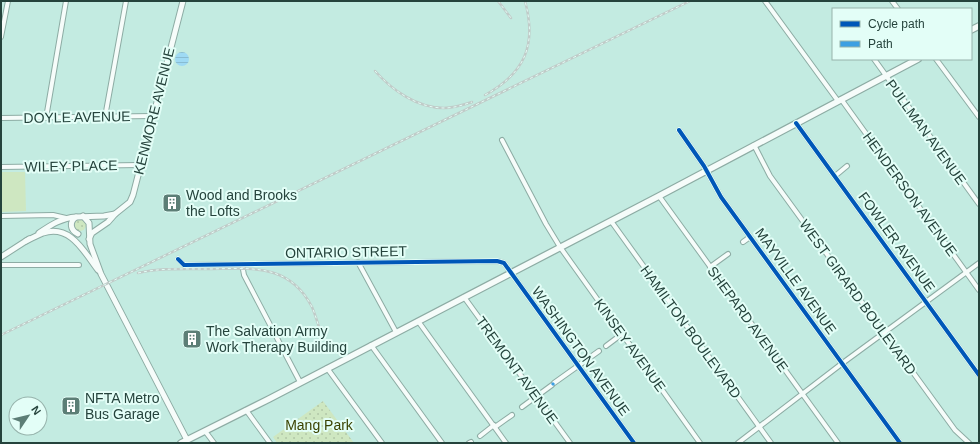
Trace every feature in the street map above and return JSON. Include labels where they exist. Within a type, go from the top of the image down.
[{"type":"main road","points":[[181,443],[659,196],[916,60]]},
{"type":"street","points":[[1,38],[8,1]]},
{"type":"street","points":[[46,118],[66,1]]},
{"type":"street","points":[[105,117],[126,1]]},
{"type":"street","name":"KENMORE AVENUE","points":[[89,233],[108,222],[115,214],[130,202],[134,195],[140,166],[183,1]]},
{"type":"street","name":"HENDERSON AVENUE","points":[[765,1],[979,290]]},
{"type":"street","name":"PULLMAN AVENUE","points":[[875,60],[979,204]]},
{"type":"street","points":[[937,60],[979,117]]},
{"type":"street","name":"DOYLE AVENUE","points":[[1,118],[153,116]]},
{"type":"street","name":"FOWLER AVENUE","points":[[796,123],[979,375]]},
{"type":"street","name":"MAYVILLE AVENUE","points":[[678,130],[707,170],[721,197],[900,443]]},
{"type":"street","name":"KINSEY AVENUE","points":[[502,140],[546,224],[560,247],[700,443]]},
{"type":"street","name":"WEST GIRARD BOULEVARD","points":[[754,145],[770,176],[955,430],[970,443]]},
{"type":"street","name":"WILEY PLACE","points":[[1,167],[140,166]]},
{"type":"street","points":[[835,176],[848,166]]},
{"type":"street","name":"SHEPARD AVENUE","points":[[659,196],[838,443]]},
{"type":"street","points":[[1,257],[55,222],[66,218],[115,214]]},
{"type":"street","points":[[1,216],[53,215],[66,218]]},
{"type":"street","points":[[83,216],[89,223],[92,253],[101,274],[187,440]]},
{"type":"street","points":[[76,217],[72,220],[71,228],[73,234],[101,274]]},
{"type":"street","name":"HAMILTON BOULEVARD","points":[[611,221],[771,443]]},
{"type":"street","points":[[26,241],[44,233],[51,232],[73,234],[89,233]]},
{"type":"street","points":[[743,242],[750,237]]},
{"type":"street","points":[[710,267],[728,254]]},
{"type":"street","name":"ONTARIO STREET","points":[[178,259],[184,265],[497,261],[504,263],[510,273]]},
{"type":"street","points":[[358,262],[396,332]]},
{"type":"street","points":[[738,443],[842,363],[979,263]]},
{"type":"street","points":[[1,265],[79,264]]},
{"type":"street","points":[[242,264],[244,275],[300,382]]},
{"type":"street","name":"WASHINGTON AVENUE","points":[[510,273],[634,443]]},
{"type":"street","name":"TREMONT AVENUE","points":[[464,297],[570,443]]},
{"type":"street","points":[[418,321],[506,443]]},
{"type":"street","points":[[606,346],[622,334]]},
{"type":"street","points":[[371,345],[442,443]]},
{"type":"street","points":[[522,408],[599,351]]},
{"type":"street","points":[[328,368],[382,443]]},
{"type":"street","points":[[246,410],[270,443]]},
{"type":"street","points":[[480,436],[512,415]]},
{"type":"street","points":[[205,431],[214,443]]},
{"type":"green space","points":[[1,172],[25,172],[26,211],[1,212]]},
{"type":"green space","points":[[78,219],[82,219],[86,225],[82,231],[78,231],[74,227],[74,223]]},
{"type":"green space","name":"Mang Park","points":[[323,401],[354,443],[277,443],[273,437]]},
{"type":"water","points":[[179,52],[185,52],[189,56],[189,62],[185,66],[179,66],[175,62],[175,56]]},
{"type":"railway","points":[[498,1],[511,18]]},
{"type":"railway","points":[[485,95],[510,77],[524,56],[528,44],[529,31],[525,1]]},
{"type":"railway","points":[[1,335],[690,1]]},
{"type":"railway","points":[[375,71],[397,91],[424,105],[448,108],[472,102]]},
{"type":"railway","points":[[138,273],[155,270],[236,268],[265,271],[279,275],[291,282],[302,292],[312,307],[319,327]]},
{"type":"cycle path","points":[[796,123],[979,375]]},
{"type":"cycle path","points":[[679,130],[704,166],[721,197],[900,443]]},
{"type":"cycle path","points":[[178,259],[184,265],[497,261],[504,263],[634,443]]},
{"type":"place","name":"Wood and Brooks the Lofts","points":[[172,203]]},
{"type":"place","name":"The Salvation Army Work Therapy Building","points":[[192,339]]},
{"type":"place","name":"NFTA Metro Bus Garage","points":[[71,406]]}]
